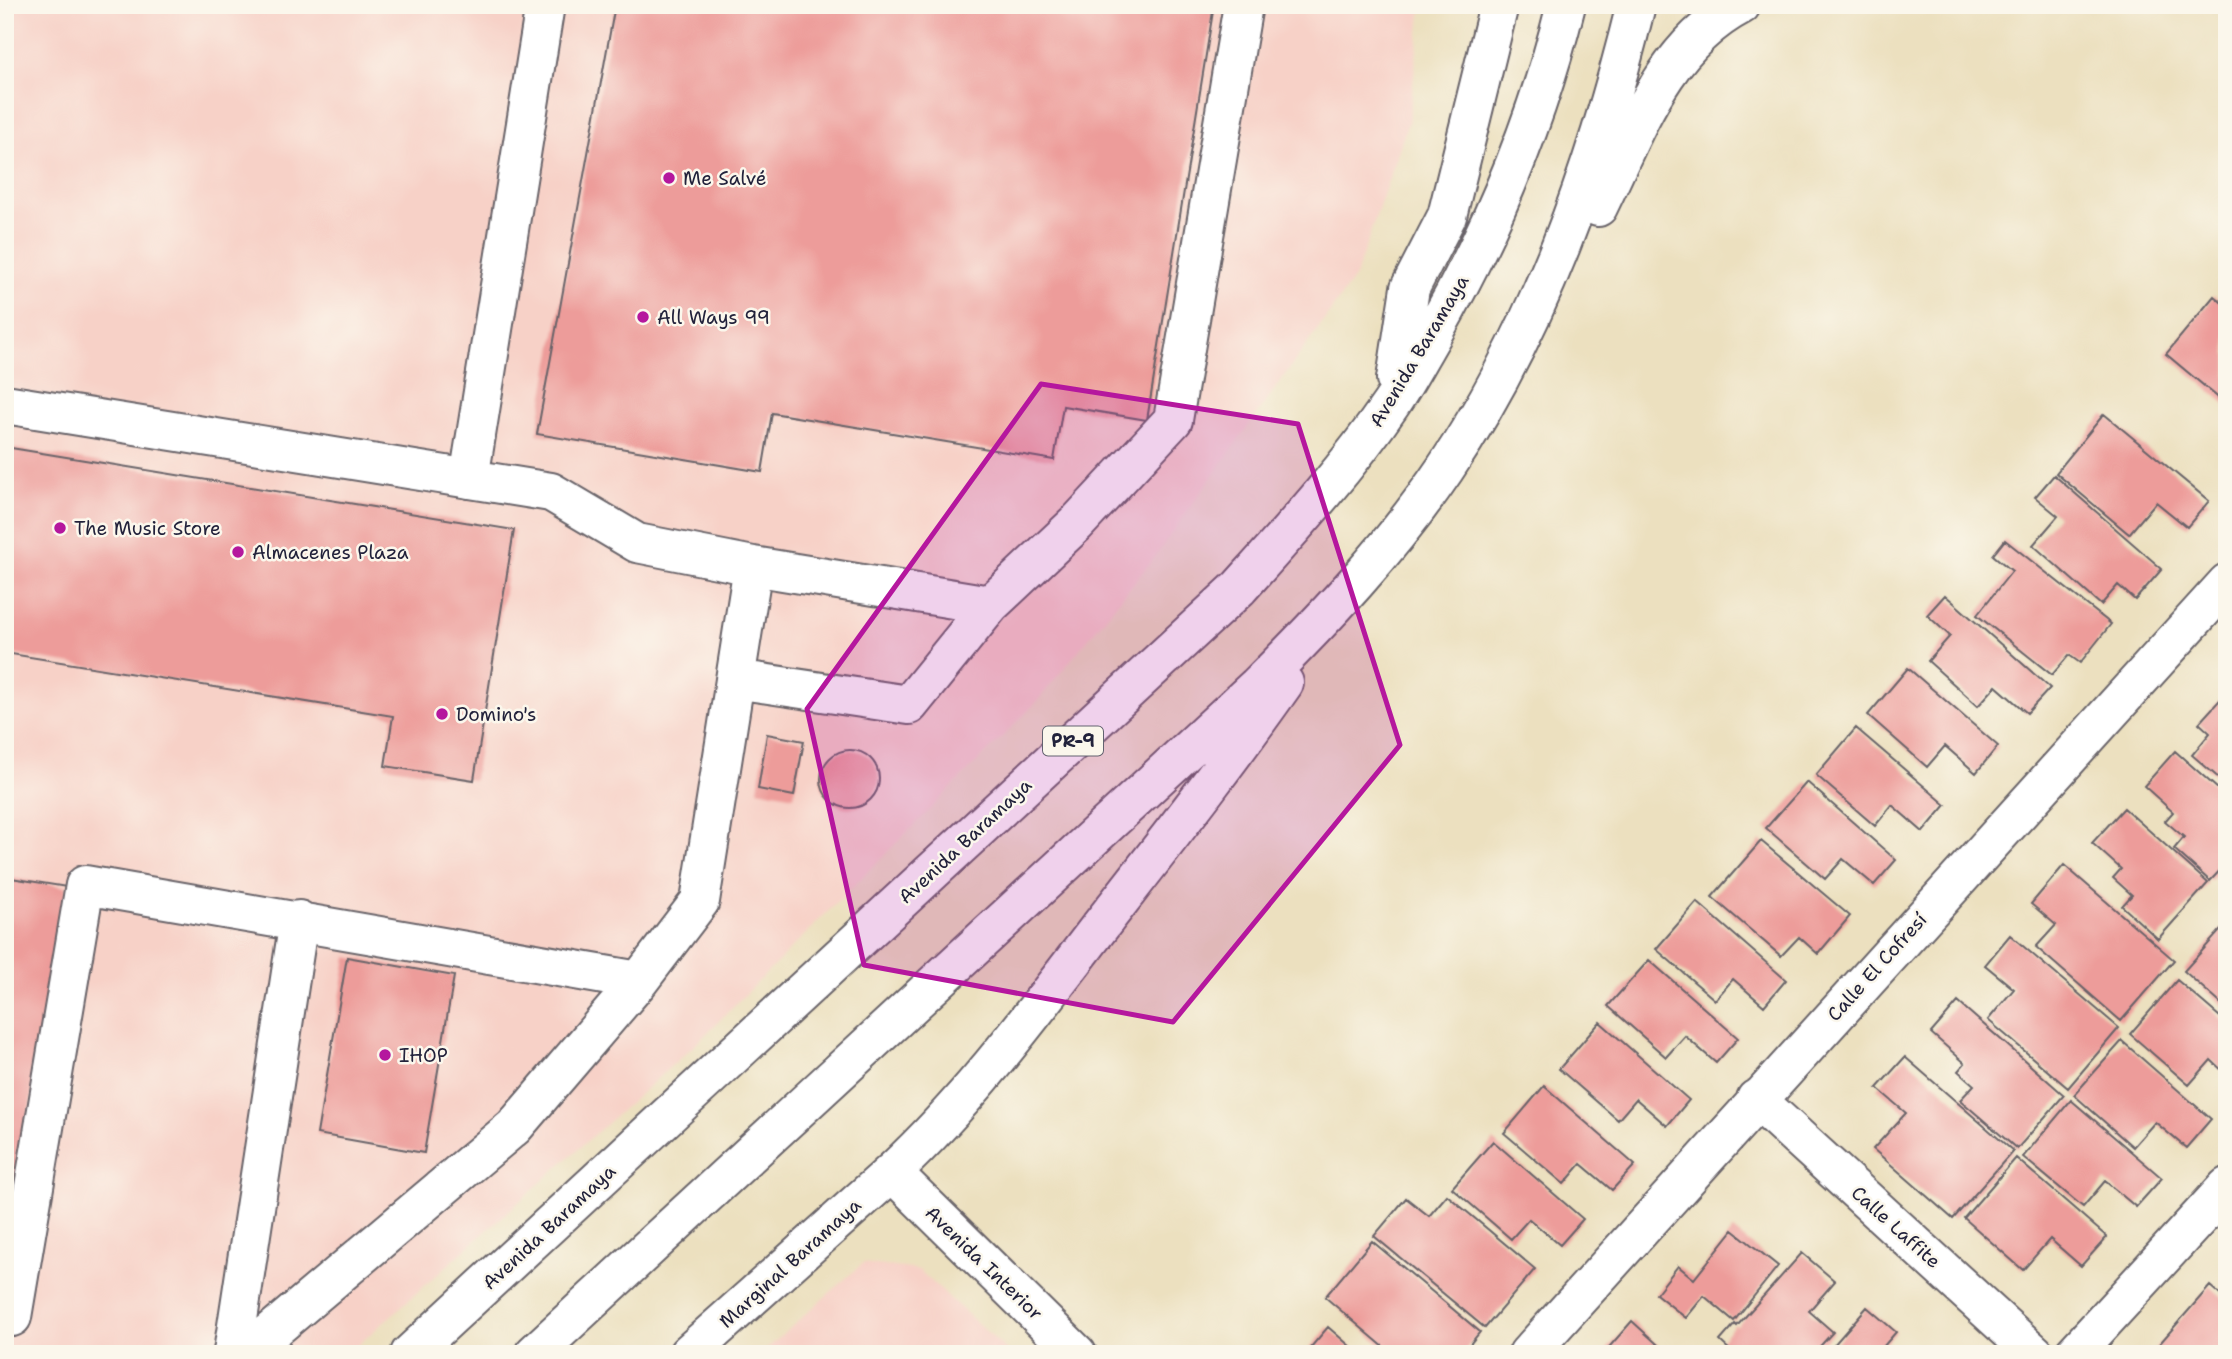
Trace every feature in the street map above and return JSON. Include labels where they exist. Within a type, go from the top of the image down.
[{"type":"main road","points":[[469,479],[545,5]]},
{"type":"main road","points":[[736,679],[909,705],[990,605],[1076,524],[1173,420],[1243,5]]},
{"type":"main road","points":[[1393,402],[1410,288],[1447,216],[1499,5]]},
{"type":"main road","name":"Avenida Baramaya","points":[[410,1354],[1239,588],[1308,511],[1393,402],[1463,279],[1519,159],[1550,69],[1566,5]]},
{"type":"main road","points":[[534,1354],[1257,686],[1340,602],[1444,470],[1483,410],[1519,341],[1577,207],[1612,104],[1636,5]]},
{"type":"main road","points":[[1519,341],[1563,278],[1662,77],[1692,40],[1721,16],[1741,5]]},
{"type":"main road","points":[[5,404],[551,492],[637,543],[754,566],[990,605]]},
{"type":"main road","points":[[240,1352],[514,1127],[639,981],[700,901],[754,566]]},
{"type":"main road","name":"Calle El Cofresí","points":[[1528,1354],[1756,1099],[2227,583]]},
{"type":"main road","name":"Marginal Baramaya","points":[[688,1354],[892,1172],[957,1107],[1013,1041],[1240,746],[1340,602]]},
{"type":"main road","points":[[12,1317],[85,886],[299,920],[639,981]]},
{"type":"main road","points":[[240,1352],[299,920]]},
{"type":"main road","name":"Calle Laffite","points":[[1756,1099],[2035,1354]]},
{"type":"main road","name":"Avenida Interior","points":[[892,1172],[1077,1354]]},
{"type":"main road","points":[[2074,1354],[2227,1187]]},
{"type":"highlighted area","points":[[1041,384],[1298,424],[1400,745],[1173,1022],[864,965],[807,709]]},
{"type":"shaded area","points":[[5,5],[1422,5],[1409,120],[1355,277],[1154,558],[1035,704],[695,1045],[348,1354],[5,1354]]},
{"type":"shaded area","points":[[863,1263],[919,1270],[1011,1354],[761,1354]]},
{"type":"building","points":[[615,5],[1214,5],[1147,420],[1063,406],[1054,460],[772,413],[762,472],[537,434]]},
{"type":"building","points":[[2214,296],[2227,307],[2227,405],[2166,354]]},
{"type":"building","points":[[2104,414],[2209,501],[2187,527],[2156,502],[2129,534],[2056,473]]},
{"type":"building","points":[[5,447],[514,530],[474,780],[385,766],[393,716],[5,653]]},
{"type":"building","points":[[2054,475],[2162,569],[2135,600],[2118,585],[2101,605],[2033,545],[2058,516],[2035,497]]},
{"type":"building","points":[[2005,540],[2111,624],[2080,663],[2069,655],[2052,675],[1977,615],[2012,571],[1993,555]]},
{"type":"building","points":[[1945,595],[2050,688],[2027,713],[1996,686],[1978,706],[1928,661],[1950,636],[1927,615]]},
{"type":"building","points":[[1908,668],[1998,746],[1976,773],[1945,746],[1927,767],[1868,715]]},
{"type":"building","points":[[2227,692],[2227,785],[2192,755],[2210,733],[2199,723]]},
{"type":"building","points":[[1856,728],[1946,805],[1923,832],[1892,805],[1875,826],[1816,775]]},
{"type":"building","points":[[767,734],[804,741],[794,796],[758,789]]},
{"type":"building","points":[[850,750],[871,758],[879,779],[871,800],[850,808],[829,800],[821,779],[829,758]]},
{"type":"building","points":[[2175,751],[2227,797],[2227,863],[2210,881],[2174,849],[2184,837],[2165,821],[2173,812],[2144,786]]},
{"type":"building","points":[[1807,782],[1896,860],[1874,885],[1843,859],[1825,879],[1766,828]]},
{"type":"building","points":[[2124,808],[2208,883],[2158,939],[2122,906],[2132,895],[2113,878],[2121,869],[2092,843]]},
{"type":"building","points":[[1761,841],[1850,916],[1818,954],[1799,937],[1781,956],[1712,897]]},
{"type":"building","points":[[2064,865],[2174,960],[2121,1021],[2036,947],[2056,925],[2031,904]]},
{"type":"building","points":[[5,877],[67,887],[5,1254]]},
{"type":"building","points":[[1697,902],[1786,980],[1764,1006],[1733,979],[1715,1000],[1656,949]]},
{"type":"building","points":[[2227,923],[2227,1009],[2184,971]]},
{"type":"building","points":[[2010,935],[2119,1028],[2068,1088],[1988,1020],[2014,989],[1985,965]]},
{"type":"building","name":"IHOP","points":[[347,957],[454,976],[424,1153],[317,1134]]},
{"type":"building","points":[[1649,960],[1738,1038],[1716,1063],[1685,1036],[1666,1057],[1608,1006]]},
{"type":"building","points":[[2177,980],[2227,1023],[2227,1075],[2211,1060],[2189,1085],[2130,1034]]},
{"type":"building","points":[[1958,1002],[2064,1095],[2017,1149],[1960,1100],[1974,1085],[1958,1071],[1965,1063],[1931,1033]]},
{"type":"building","points":[[1600,1022],[1689,1100],[1667,1126],[1636,1099],[1618,1120],[1559,1069]]},
{"type":"building","points":[[2122,1041],[2211,1119],[2186,1148],[2155,1122],[2133,1147],[2074,1095]]},
{"type":"building","points":[[1905,1057],[2013,1151],[1953,1219],[1873,1149],[1906,1113],[1877,1088]]},
{"type":"building","points":[[1544,1086],[1635,1165],[1612,1190],[1581,1164],[1564,1184],[1504,1133]]},
{"type":"building","points":[[2071,1100],[2162,1178],[2136,1207],[2105,1181],[2083,1207],[2023,1157]]},
{"type":"building","points":[[1493,1141],[1583,1219],[1560,1245],[1529,1219],[1511,1239],[1452,1188]]},
{"type":"building","points":[[2016,1158],[2107,1237],[2081,1266],[2050,1239],[2023,1270],[1964,1218]]},
{"type":"building","points":[[1447,1195],[1535,1269],[1485,1328],[1374,1236],[1406,1198],[1429,1216]]},
{"type":"building","points":[[1733,1230],[1778,1266],[1734,1321],[1704,1296],[1686,1318],[1656,1294],[1678,1266],[1694,1279]]},
{"type":"building","points":[[1372,1241],[1480,1332],[1462,1354],[1392,1354],[1325,1297]]},
{"type":"building","points":[[1802,1253],[1835,1281],[1809,1311],[1833,1332],[1813,1354],[1734,1354],[1720,1341],[1735,1324],[1737,1326]]},
{"type":"building","points":[[2210,1286],[2227,1301],[2227,1354],[2158,1354],[2154,1350]]},
{"type":"building","points":[[1867,1307],[1896,1332],[1877,1354],[1826,1354]]},
{"type":"building","points":[[1632,1321],[1668,1354],[1603,1354]]},
{"type":"building","points":[[1328,1327],[1359,1354],[1305,1354]]},
{"type":"place","name":"Me Salvé","points":[[669,178]]},
{"type":"place","name":"All Ways 99","points":[[643,317]]},
{"type":"place","name":"The Music Store","points":[[60,528]]},
{"type":"place","name":"Almacenes Plaza","points":[[238,552]]},
{"type":"place","name":"Domino's","points":[[442,714]]},
{"type":"place","name":"IHOP","points":[[385,1055]]}]
